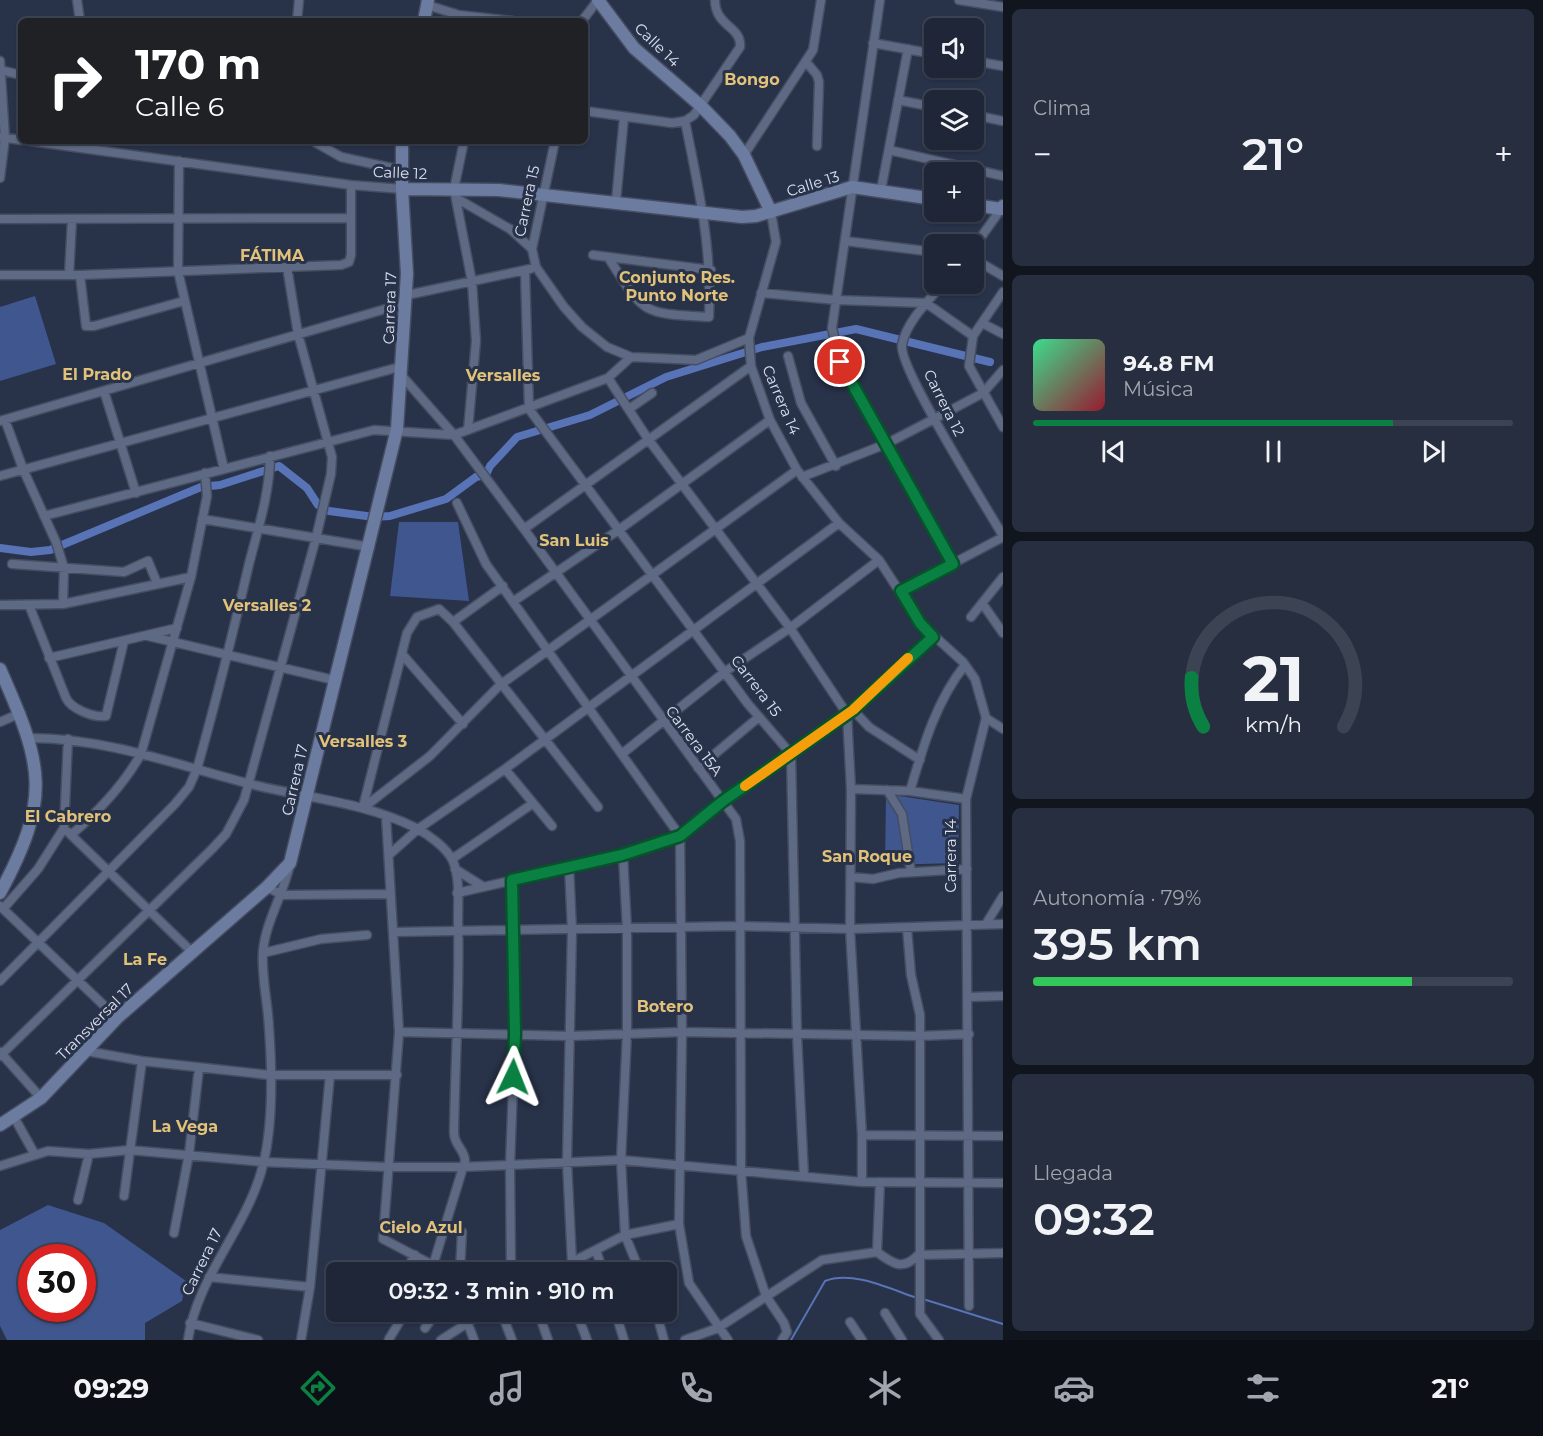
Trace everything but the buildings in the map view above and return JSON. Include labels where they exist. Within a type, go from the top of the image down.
[{"type":"street","points":[[77,0],[80,18]]},
{"type":"street","points":[[297,18],[299,0]]},
{"type":"street","points":[[584,18],[598,0]]},
{"type":"street","name":"Calle 14","points":[[598,0],[634,48],[701,106]]},
{"type":"street","points":[[588,111],[672,123],[685,121],[701,106],[740,46],[741,39],[737,33],[720,20],[715,0]]},
{"type":"street","points":[[744,155],[807,63],[817,38],[820,0]]},
{"type":"street","points":[[880,0],[832,333],[840,362],[953,564]]},
{"type":"street","points":[[959,0],[1003,7]]},
{"type":"street","points":[[425,18],[428,3],[459,15],[478,18]]},
{"type":"street","points":[[873,43],[924,52]]},
{"type":"street","points":[[881,190],[908,49]]},
{"type":"street","points":[[807,63],[817,75],[819,82],[817,146]]},
{"type":"street","points":[[984,63],[1003,66]]},
{"type":"street","points":[[0,178],[1,67],[18,74]]},
{"type":"street","points":[[898,100],[924,105]]},
{"type":"street","name":"Carrera 14","points":[[701,106],[730,136],[744,155],[771,212],[776,242],[749,342],[750,361],[770,420],[800,474],[839,523],[879,560],[920,623],[965,665],[975,679],[986,718],[966,799],[966,924],[969,998],[969,1306]]},
{"type":"street","points":[[616,201],[624,117]]},
{"type":"street","points":[[984,117],[1003,121]]},
{"type":"street","points":[[608,257],[635,300],[645,309],[661,314],[708,318],[711,270],[704,213],[685,121]]},
{"type":"street","points":[[2,137],[18,140]]},
{"type":"street","name":"Calle 12","points":[[52,144],[351,185],[455,193],[546,194],[742,217],[771,212]]},
{"type":"street","points":[[318,144],[341,157],[401,170]]},
{"type":"street","name":"Carrera 17","points":[[188,1340],[190,1323],[209,1277],[256,1192],[264,1162],[270,1029],[263,953],[266,934],[282,895],[334,680],[370,548],[397,429],[403,371],[406,299],[402,144]]},
{"type":"street","points":[[463,144],[455,193],[472,282],[476,341],[468,430]]},
{"type":"street","name":"Carrera 15","points":[[536,267],[532,249],[546,194],[554,144]]},
{"type":"street","points":[[889,150],[1003,176]]},
{"type":"street","points":[[179,161],[178,271],[224,469]]},
{"type":"street","points":[[0,275],[80,275],[287,267],[348,262],[351,185]]},
{"type":"street","name":"Calle 13","points":[[771,212],[852,187],[924,197]]},
{"type":"street","points":[[455,193],[510,229],[532,249]]},
{"type":"street","points":[[983,234],[1002,208],[984,206]]},
{"type":"street","points":[[0,219],[351,218]]},
{"type":"street","points":[[69,275],[72,220]]},
{"type":"street","points":[[844,241],[924,251]]},
{"type":"street","points":[[593,255],[711,270]]},
{"type":"street","points":[[984,265],[1003,276]]},
{"type":"street","points":[[41,1098],[1,1054],[226,834],[249,784],[316,538],[331,474],[332,457],[298,334],[287,267]]},
{"type":"street","points":[[63,604],[64,568],[57,546],[2,420],[199,364],[406,299],[536,267],[564,307],[582,327],[607,347],[631,357],[696,360],[749,342]]},
{"type":"street","points":[[525,270],[529,409]]},
{"type":"street","points":[[80,275],[86,326],[94,326],[184,301]]},
{"type":"street","points":[[1003,292],[973,336],[969,355],[969,366],[1003,427]]},
{"type":"street","points":[[762,293],[836,300],[926,303],[973,336]]},
{"type":"street","name":"Carrera 12","points":[[934,294],[906,335],[902,352],[934,419],[1003,536]]},
{"type":"street","points":[[982,323],[1003,334]]},
{"type":"street","points":[[788,356],[801,403],[836,466]]},
{"type":"street","points":[[44,516],[205,473],[270,460],[374,430],[397,429],[434,435],[454,435],[608,378],[631,357]]},
{"type":"street","points":[[524,529],[750,361]]},
{"type":"street","points":[[363,808],[430,756],[500,685],[717,529],[800,474],[836,466],[886,444],[983,393],[1003,370]]},
{"type":"street","points":[[0,476],[312,389],[403,371]]},
{"type":"street","name":"Carrera 15A","points":[[403,371],[489,481],[629,676],[736,819],[740,841],[741,1170],[746,1236],[766,1296],[784,1323],[784,1336]]},
{"type":"street","points":[[608,378],[648,439],[758,582],[850,712],[920,760]]},
{"type":"street","points":[[104,392],[136,493]]},
{"type":"street","points":[[626,405],[652,393]]},
{"type":"street","name":"Carrera 15","points":[[529,409],[759,717],[791,754]]},
{"type":"street","points":[[514,601],[620,529],[770,420]]},
{"type":"street","points":[[0,981],[175,804],[189,787],[197,769],[228,655],[258,528],[270,460]]},
{"type":"street","points":[[71,835],[128,777],[141,754],[191,577],[207,496],[205,473]]},
{"type":"street","points":[[457,503],[486,564],[680,836],[682,1032],[678,1164],[679,1224],[685,1271],[689,1283],[728,1340]]},
{"type":"street","points":[[202,519],[370,548]]},
{"type":"street","points":[[390,854],[418,829],[506,769],[839,523]]},
{"type":"street","points":[[901,591],[1003,536]]},
{"type":"street","points":[[623,753],[726,671],[790,628],[879,560]]},
{"type":"street","points":[[12,564],[124,572],[147,561],[157,583]]},
{"type":"street","points":[[124,572],[129,588]]},
{"type":"street","points":[[0,605],[63,604],[129,588],[191,577]]},
{"type":"street","points":[[971,617],[1003,577]]},
{"type":"street","points":[[453,622],[503,586]]},
{"type":"street","points":[[982,603],[1003,633]]},
{"type":"street","points":[[29,605],[69,704],[100,717],[106,716],[124,641]]},
{"type":"street","points":[[363,808],[407,633],[417,617],[439,609],[453,622],[500,685],[545,738],[598,807]]},
{"type":"street","points":[[49,658],[177,628]]},
{"type":"street","points":[[148,636],[334,680]]},
{"type":"street","points":[[457,892],[622,855],[680,836],[723,801],[850,712],[933,637]]},
{"type":"street","points":[[402,654],[463,724]]},
{"type":"street","points":[[910,791],[949,686],[965,665]]},
{"type":"street","points":[[0,670],[21,713],[30,738],[36,778],[34,814],[26,842],[3,887],[18,890]]},
{"type":"street","points":[[850,712],[850,929],[862,1135],[862,1182]]},
{"type":"street","points":[[0,722],[21,713]]},
{"type":"street","points":[[698,768],[759,717]]},
{"type":"street","points":[[986,718],[1003,729]]},
{"type":"street","points":[[30,738],[68,739],[108,744],[249,784],[306,798],[363,808],[418,829],[438,843],[452,859],[455,869],[459,931],[459,1032],[454,1136],[465,1155],[435,1262]]},
{"type":"street","points":[[68,739],[64,828],[38,868],[2,907],[117,1018]]},
{"type":"street","points":[[791,754],[797,1035],[804,1176]]},
{"type":"street","points":[[506,769],[552,826]]},
{"type":"street","points":[[851,789],[887,789],[966,799]]},
{"type":"street","points":[[887,789],[902,814],[911,872]]},
{"type":"street","points":[[452,859],[532,804]]},
{"type":"street","points":[[386,816],[399,1032],[398,1075],[387,1167],[383,1239],[424,1262]]},
{"type":"street","points":[[64,828],[110,870],[191,951]]},
{"type":"street","points":[[622,855],[627,929],[627,1033],[621,1160],[625,1235],[636,1262]]},
{"type":"street","name":"Transversal 17","points":[[0,1125],[41,1098],[117,1018],[267,887],[290,863]]},
{"type":"street","points":[[569,866],[572,930],[567,1162],[572,1262],[625,1235],[679,1224]]},
{"type":"street","points":[[455,869],[482,886]]},
{"type":"street","points":[[851,877],[873,879],[911,872],[967,869]]},
{"type":"street","points":[[512,880],[515,1034],[510,1165],[512,1262]]},
{"type":"street","points":[[267,887],[282,895],[390,894]]},
{"type":"street","points":[[986,924],[1003,896]]},
{"type":"street","points":[[394,932],[739,926],[850,929],[1003,924]]},
{"type":"street","points":[[907,928],[911,975],[920,1016],[918,1255],[920,1314],[939,1340]]},
{"type":"street","points":[[263,953],[321,939],[367,935]]},
{"type":"street","points":[[969,998],[1003,996]]},
{"type":"street","points":[[399,1032],[570,1036],[682,1032],[919,1036],[969,1034]]},
{"type":"street","points":[[86,1052],[142,1061],[269,1075],[398,1075]]},
{"type":"street","points":[[124,1197],[142,1061]]},
{"type":"street","points":[[174,1233],[189,1154],[199,1068]]},
{"type":"street","points":[[301,1340],[310,1287],[330,1075]]},
{"type":"street","points":[[14,1117],[34,1153]]},
{"type":"street","points":[[862,1135],[1003,1136]]},
{"type":"street","points":[[0,1166],[34,1153],[58,1150],[89,1154],[129,1150],[264,1162],[387,1167],[462,1167],[621,1160],[862,1182],[1003,1183]]},
{"type":"street","points":[[78,1200],[89,1154]]},
{"type":"street","points":[[877,1252],[880,1182]]},
{"type":"street","points":[[460,1262],[462,1232]]},
{"type":"street","points":[[596,1250],[600,1262]]},
{"type":"street","points":[[685,1340],[718,1328],[822,1260],[877,1252],[893,1264],[902,1265],[909,1264],[918,1255],[1003,1253]]},
{"type":"street","points":[[411,1262],[415,1255]]},
{"type":"street","points":[[209,1277],[310,1287]]},
{"type":"street","points":[[885,1313],[902,1340]]},
{"type":"street","points":[[389,1340],[400,1322]]},
{"type":"street","points":[[425,1328],[429,1322]]},
{"type":"street","points":[[441,1340],[470,1322]]},
{"type":"street","points":[[505,1322],[512,1340]]},
{"type":"street","points":[[542,1322],[548,1340]]},
{"type":"street","points":[[580,1322],[587,1340]]},
{"type":"street","points":[[618,1322],[624,1340]]},
{"type":"street","points":[[659,1322],[664,1340]]},
{"type":"street","points":[[850,1322],[862,1340]]},
{"type":"street","points":[[190,1323],[258,1340]]},
{"type":"street","points":[[468,1324],[474,1340]]},
{"type":"shaded area","points":[[35,296],[56,364],[0,381],[0,307]]},
{"type":"shaded area","points":[[399,522],[458,522],[469,601],[390,596]]},
{"type":"shaded area","points":[[886,794],[959,805],[958,863],[885,865]]},
{"type":"shaded area","points":[[48,1205],[104,1223],[186,1281],[182,1301],[145,1323],[145,1340],[7,1340],[0,1326],[0,1230]]},
{"type":"waterway","points":[[0,548],[31,552],[50,550],[201,487],[220,485],[279,466],[307,488],[318,505],[329,511],[374,517],[390,516],[446,499],[476,477],[486,475],[490,466],[517,437],[590,415],[666,377],[762,347],[856,329],[990,362]]},
{"type":"waterway","points":[[791,1340],[825,1281],[836,1278],[859,1279],[917,1298]]},
{"type":"waterway","points":[[923,1299],[1003,1324]]},
{"type":"slow traffic","points":[[745,786],[853,710],[876,691],[908,658]]},
{"type":"district","name":"Bongo","points":[[752,79]]},
{"type":"district","name":"FÁTIMA","points":[[272,255]]},
{"type":"district","name":"Conjunto Res. Punto Norte","points":[[677,286]]},
{"type":"district","name":"El Prado","points":[[97,374]]},
{"type":"district","name":"Versalles","points":[[503,375]]},
{"type":"district","name":"San Luis","points":[[574,540]]},
{"type":"district","name":"Versalles 2","points":[[267,605]]},
{"type":"district","name":"Versalles 3","points":[[363,741]]},
{"type":"district","name":"El Cabrero","points":[[68,816]]},
{"type":"district","name":"San Roque","points":[[867,856]]},
{"type":"district","name":"La Fe","points":[[145,959]]},
{"type":"district","name":"Botero","points":[[665,1006]]},
{"type":"district","name":"La Vega","points":[[185,1126]]},
{"type":"district","name":"Cielo Azul","points":[[421,1227]]},
{"type":"route","points":[[513,1077],[515,1034],[512,880],[622,855],[680,836],[723,801],[853,710],[933,637],[920,623],[901,591],[953,564],[840,362]]}]
